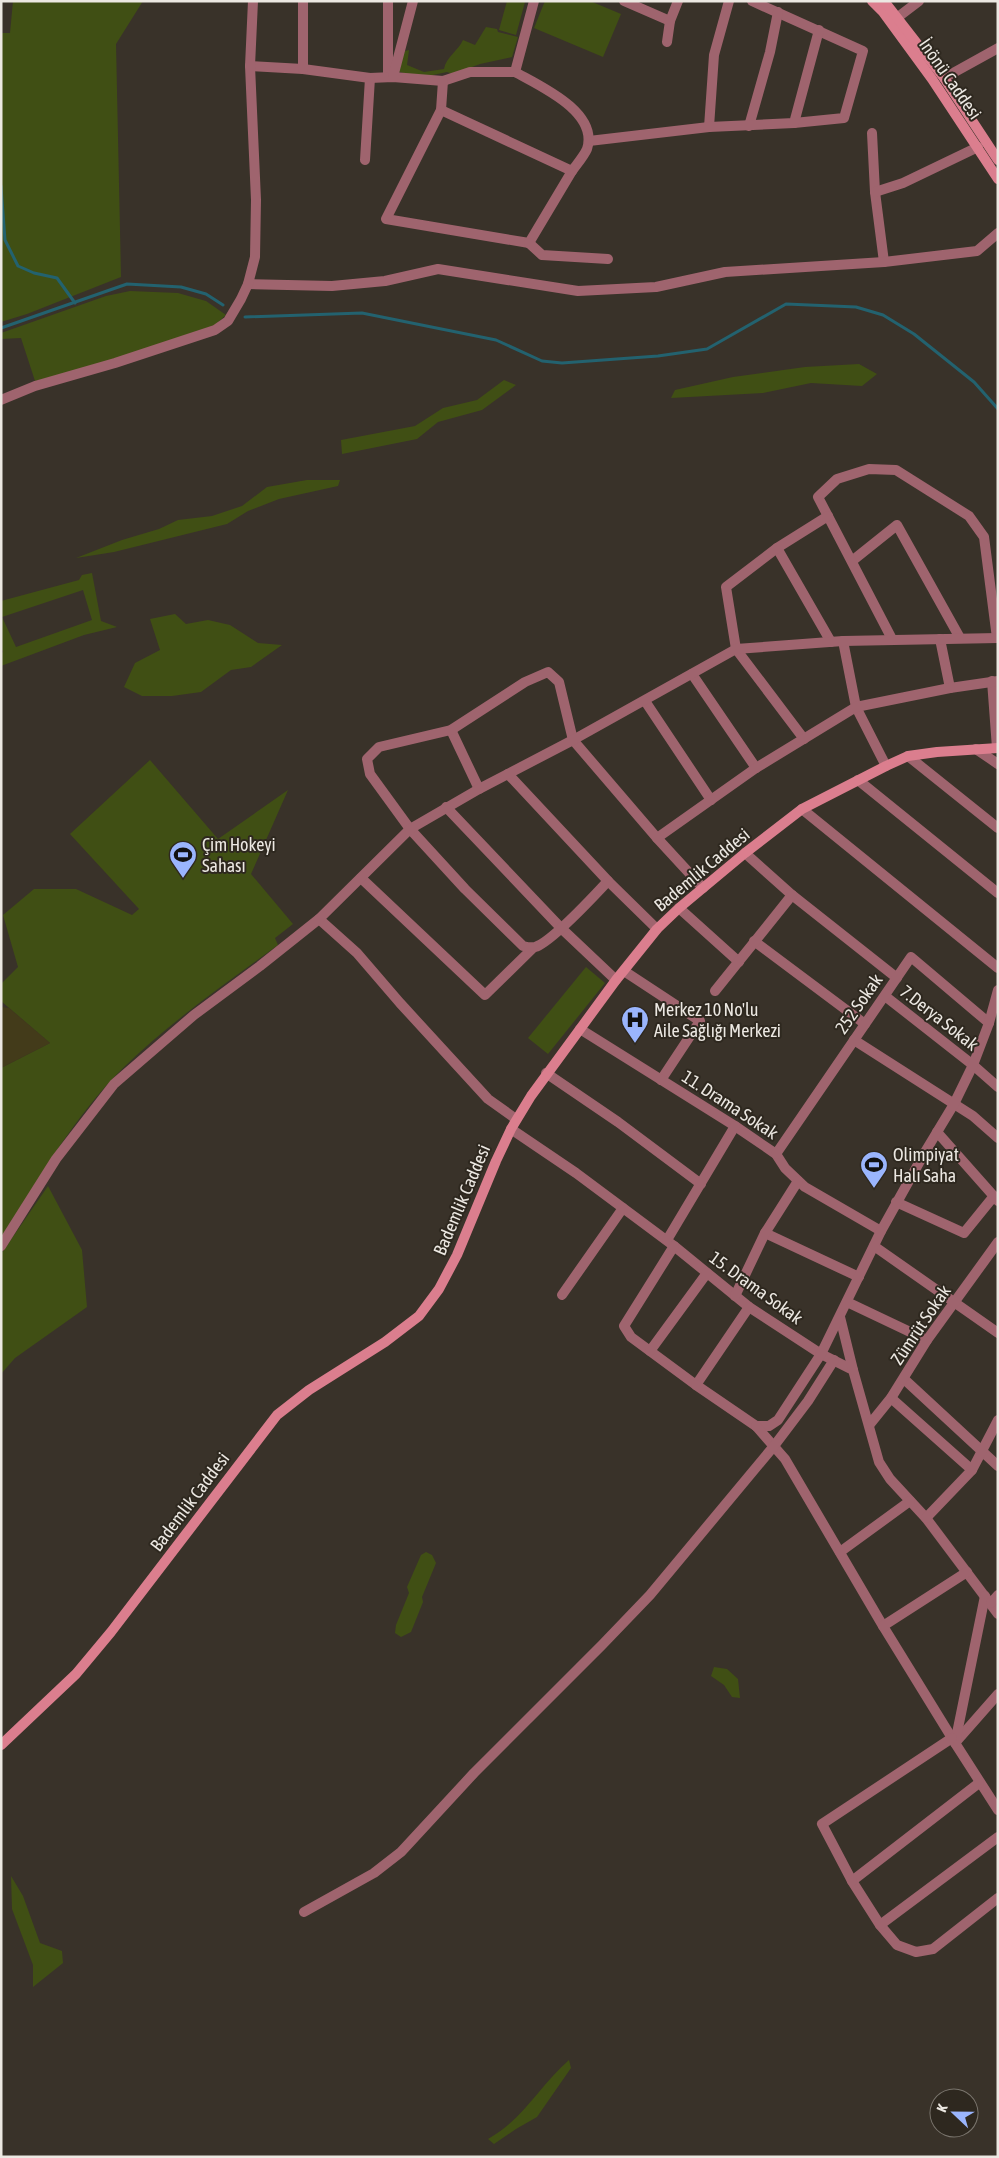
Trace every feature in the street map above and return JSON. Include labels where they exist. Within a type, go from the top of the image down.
[{"type":"street","points":[[1,400],[34,386],[115,363],[215,330],[228,321],[248,284],[255,257],[256,225],[250,66],[253,1]]},
{"type":"street","points":[[303,1],[303,69]]},
{"type":"street","points":[[388,1],[391,77]]},
{"type":"street","points":[[391,77],[413,1]]},
{"type":"street","points":[[515,72],[534,1]]},
{"type":"street","points":[[624,1],[670,21]]},
{"type":"street","points":[[667,42],[670,21],[678,1]]},
{"type":"street","points":[[709,127],[714,55],[729,1]]},
{"type":"street","points":[[589,141],[709,127],[749,126],[844,118],[863,52],[819,30],[752,1]]},
{"type":"street","name":"İnönü Caddesi","points":[[872,1],[883,12],[927,72],[998,179]]},
{"type":"street","name":"İnönü Caddesi","points":[[884,1],[944,78],[998,160]]},
{"type":"street","points":[[898,17],[919,1]]},
{"type":"street","points":[[749,126],[770,52],[778,12]]},
{"type":"street","points":[[794,123],[819,30]]},
{"type":"street","points":[[944,78],[998,48]]},
{"type":"street","points":[[250,66],[303,69],[370,78],[391,77],[443,81],[470,72],[515,72],[551,93],[576,110],[585,123],[589,141],[587,150],[529,242]]},
{"type":"street","points":[[365,160],[370,78]]},
{"type":"street","points":[[443,81],[441,110],[386,219],[529,242],[542,255],[608,259]]},
{"type":"street","points":[[441,110],[572,172]]},
{"type":"street","points":[[872,132],[875,192],[884,262]]},
{"type":"street","points":[[875,192],[903,183],[978,147]]},
{"type":"street","points":[[248,284],[332,286],[385,281],[438,269],[578,291],[656,287],[725,272],[884,262],[977,250],[998,233]]},
{"type":"street","points":[[1,1246],[56,1159],[114,1084],[194,1015],[319,919],[410,829],[479,789],[574,740],[736,650],[843,641],[997,638],[984,537],[969,516],[896,470],[869,469],[838,479],[818,497],[892,639]]},
{"type":"street","points":[[804,739],[736,650],[726,587],[777,548],[828,516]]},
{"type":"street","points":[[852,562],[896,525],[960,638]]},
{"type":"street","points":[[777,548],[831,642]]},
{"type":"street","points":[[940,639],[950,688]]},
{"type":"street","points":[[843,641],[856,707],[886,766]]},
{"type":"street","points":[[533,948],[519,944],[410,829],[370,774],[367,759],[379,746],[451,730],[525,682],[548,672],[559,682],[574,740],[657,838],[703,888]]},
{"type":"street","points":[[692,674],[756,768]]},
{"type":"street","points":[[657,838],[756,768],[856,707],[995,681],[997,748]]},
{"type":"street","points":[[645,700],[711,800]]},
{"type":"street","points":[[451,730],[479,789]]},
{"type":"street","name":"Bademlik Caddesi","points":[[1,1745],[76,1674],[277,1415],[309,1390],[385,1342],[419,1316],[438,1289],[457,1255],[516,1119],[546,1073],[657,929],[679,908],[745,853],[802,810],[858,780],[908,756],[997,748]]},
{"type":"street","points":[[976,749],[998,764]]},
{"type":"street","points":[[908,756],[998,828]]},
{"type":"street","points":[[508,774],[608,881],[657,929]]},
{"type":"street","points":[[858,780],[998,893]]},
{"type":"street","points":[[446,808],[561,928],[616,980]]},
{"type":"street","points":[[802,810],[998,968]]},
{"type":"street","points":[[745,853],[792,895],[897,978]]},
{"type":"street","points":[[361,878],[485,995],[533,948],[561,928],[608,881]]},
{"type":"street","points":[[715,991],[792,895]]},
{"type":"street","points":[[679,908],[739,962]]},
{"type":"street","points":[[319,919],[357,953],[488,1099],[516,1119]]},
{"type":"street","points":[[754,941],[865,1024]]},
{"type":"street","name":"252 Sokak","points":[[776,1154],[911,957],[989,1023]]},
{"type":"street","points":[[624,971],[700,1022],[661,1080]]},
{"type":"street","points":[[756,1426],[769,1426],[778,1420],[821,1354],[896,1202],[954,1104],[973,1065],[989,1023],[998,990]]},
{"type":"street","name":"7.Derya Sokak","points":[[885,996],[998,1087]]},
{"type":"street","name":"11. Drama Sokak","points":[[580,1029],[735,1126],[776,1154],[785,1168],[805,1187],[881,1231]]},
{"type":"street","points":[[854,1040],[973,1116],[998,1138]]},
{"type":"street","points":[[546,1073],[618,1122],[701,1184]]},
{"type":"street","points":[[735,1126],[701,1184],[624,1326],[631,1337],[756,1426],[785,1459],[883,1626],[979,1783],[998,1810]]},
{"type":"street","name":"15. Drama Sokak","points":[[511,1129],[576,1173],[670,1243],[749,1306],[821,1354],[853,1370]]},
{"type":"street","points":[[896,1202],[964,1234],[996,1199],[937,1132]]},
{"type":"street","points":[[735,1296],[765,1233],[798,1181]]},
{"type":"street","points":[[562,1295],[623,1208]]},
{"type":"street","points":[[765,1233],[859,1277]]},
{"type":"street","name":"Zümrüt Sokak","points":[[870,1424],[891,1398],[927,1340],[998,1242]]},
{"type":"street","points":[[874,1246],[998,1333]]},
{"type":"street","points":[[650,1351],[707,1273]]},
{"type":"street","points":[[847,1302],[927,1340]]},
{"type":"street","points":[[696,1385],[749,1306]]},
{"type":"street","points":[[840,1317],[879,1462],[890,1479],[926,1518],[967,1572],[991,1598],[998,1614]]},
{"type":"street","points":[[304,1912],[374,1874],[401,1852],[474,1773],[602,1645],[650,1595],[774,1446],[808,1401],[834,1360]]},
{"type":"street","points":[[904,1379],[980,1452],[998,1466]]},
{"type":"street","points":[[891,1398],[972,1470]]},
{"type":"street","points":[[926,1518],[972,1470],[998,1419]]},
{"type":"street","points":[[840,1552],[910,1501]]},
{"type":"street","points":[[883,1626],[967,1572]]},
{"type":"street","points":[[953,1741],[991,1598]]},
{"type":"street","points":[[998,1694],[953,1741],[822,1824],[852,1881],[880,1925],[897,1945],[916,1952],[933,1949],[998,1898]]},
{"type":"street","points":[[852,1881],[979,1783]]},
{"type":"street","points":[[880,1925],[998,1837]]},
{"type":"green space","points":[[13,1],[143,1],[116,44],[121,277],[27,314],[1,322],[1,33],[10,33]]},
{"type":"green space","points":[[507,1],[525,2],[516,35],[499,30]]},
{"type":"green space","points":[[545,1],[590,1],[621,14],[603,57],[534,28]]},
{"type":"green space","points":[[486,27],[518,37],[512,57],[480,64],[453,74],[447,72],[419,78],[397,71],[405,51],[409,50],[407,65],[424,72],[444,69],[447,61],[463,40],[475,45]]},
{"type":"green space","points":[[130,291],[178,293],[206,301],[226,315],[215,325],[105,363],[35,381],[21,338],[1,339],[1,333],[106,296]]},
{"type":"green space","points":[[859,364],[877,374],[862,386],[811,383],[763,393],[671,398],[675,390],[733,377],[805,367]]},
{"type":"green space","points":[[504,380],[516,385],[482,410],[438,422],[417,439],[342,454],[341,440],[415,426],[443,408],[477,400]]},
{"type":"green space","points":[[307,480],[340,480],[338,486],[279,499],[248,511],[227,524],[114,552],[76,558],[122,540],[159,529],[178,520],[212,516],[242,506],[267,487]]},
{"type":"green space","points":[[92,573],[101,621],[117,627],[84,635],[1,666],[1,653],[3,652],[1,648],[1,601],[79,580],[82,575]],"holes":[[[83,590],[92,620],[16,647],[2,617]]]},
{"type":"green space","points":[[175,614],[186,624],[208,620],[230,625],[258,643],[282,645],[251,667],[231,670],[201,692],[172,696],[142,696],[124,687],[135,663],[160,650],[150,619]]},
{"type":"green space","points":[[150,760],[218,839],[288,790],[251,874],[293,924],[275,938],[278,945],[179,1019],[141,1051],[105,1086],[73,1127],[1,1238],[1,1068],[50,1043],[1,1001],[1,984],[18,967],[3,915],[34,889],[76,889],[132,915],[139,909],[70,834]]},
{"type":"green space","points":[[586,967],[605,983],[548,1054],[528,1038]]},
{"type":"green space","points":[[48,1186],[82,1250],[87,1307],[15,1358],[1,1374],[1,1254]]},
{"type":"green space","points":[[426,1552],[432,1555],[436,1563],[422,1597],[423,1602],[411,1632],[401,1637],[395,1633],[396,1625],[409,1593],[407,1587],[421,1555]]},
{"type":"green space","points":[[714,1667],[727,1669],[738,1679],[740,1698],[732,1697],[724,1685],[711,1676]]},
{"type":"green space","points":[[11,1876],[23,1896],[40,1943],[62,1951],[63,1963],[33,1987],[33,1965],[12,1909]]},
{"type":"green space","points":[[569,2060],[571,2068],[537,2117],[494,2144],[488,2139],[512,2122]]},
{"type":"sand","points":[[1,1007],[9,1008],[50,1043],[1,1068]]},
{"type":"waterway","points":[[1,186],[5,240],[18,266],[34,273],[57,278],[75,303]]},
{"type":"waterway","points":[[1,328],[127,284],[181,287],[206,294],[223,305]]},
{"type":"waterway","points":[[245,317],[362,313],[496,340],[542,361],[562,363],[658,356],[707,349],[786,304],[856,307],[883,315],[914,334],[974,382],[998,409]]},
{"type":"place","name":"Çim Hokeyi Sahası","points":[[183,879]]},
{"type":"place","name":"Merkez 10 No'lu Aile Sağlığı Merkezi","points":[[635,1044]]},
{"type":"place","name":"Olimpiyat Halı Saha","points":[[874,1189]]}]
